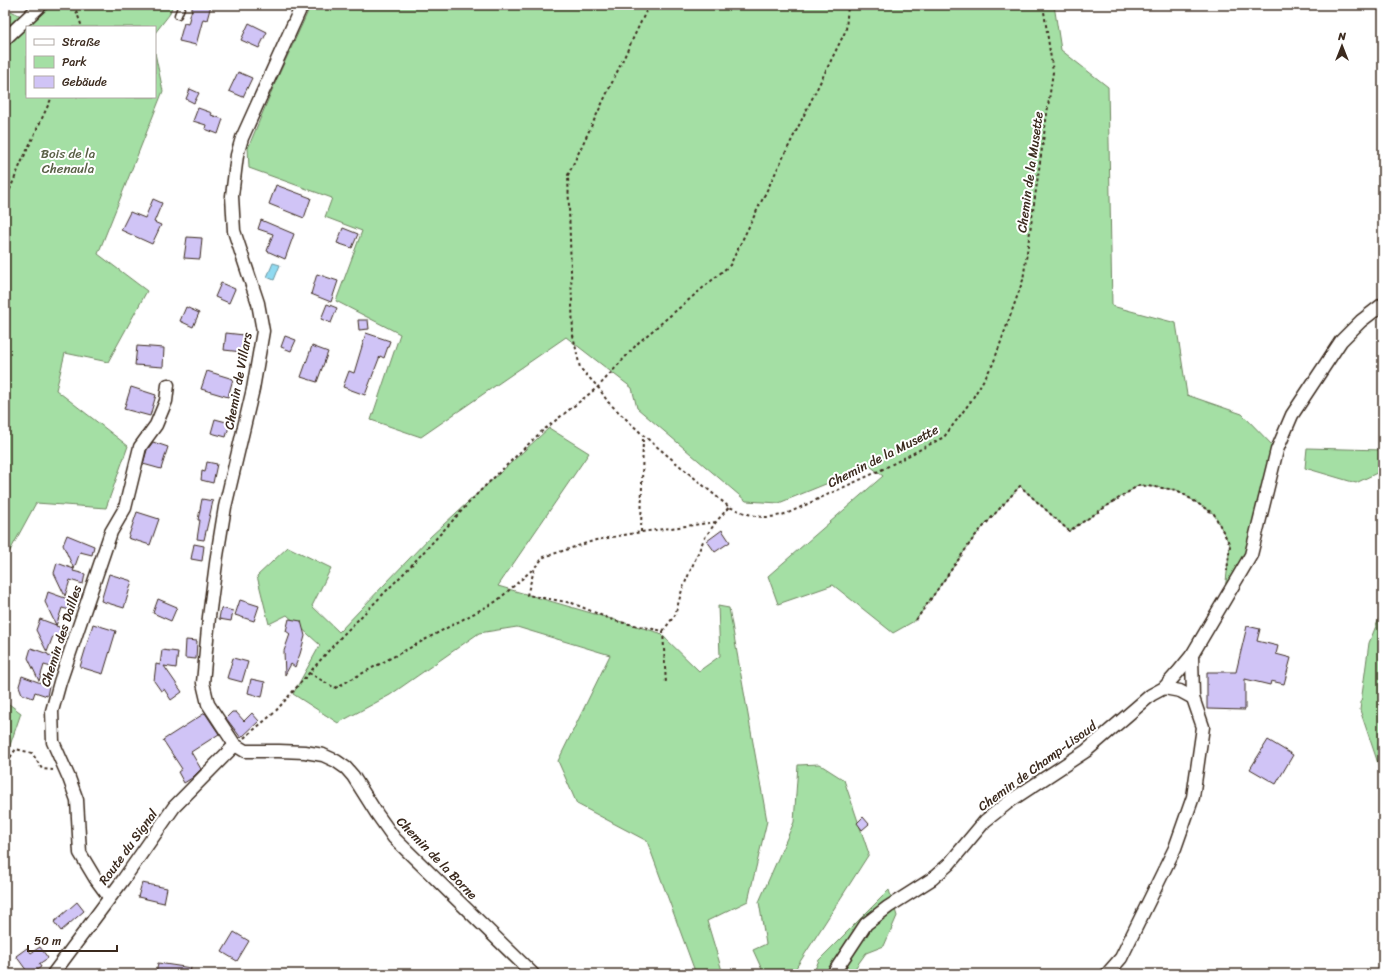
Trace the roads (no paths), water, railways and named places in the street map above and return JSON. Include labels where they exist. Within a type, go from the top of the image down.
[{"type":"street","points":[[5,39],[41,5]]},
{"type":"street","name":"Chemin de Villars","points":[[235,745],[208,704],[203,683],[209,617],[225,507],[253,389],[263,331],[258,303],[234,231],[232,196],[237,155],[242,138],[302,5]]},
{"type":"street","name":"Chemin de Champ-Lisoud","points":[[833,974],[866,924],[888,906],[932,879],[949,864],[984,821],[1010,801],[1086,751],[1151,695],[1164,688],[1178,672],[1192,654],[1252,555],[1277,450],[1292,415],[1341,341],[1361,321],[1383,304]]},
{"type":"street","name":"Chemin des Dailles","points":[[110,897],[95,878],[80,853],[76,800],[66,771],[53,742],[52,711],[60,682],[111,532],[125,508],[140,447],[156,425],[166,401],[168,385]]},
{"type":"street","points":[[1107,974],[1121,958],[1175,848],[1192,797],[1203,727],[1193,698],[1192,654]]},
{"type":"street","points":[[1164,688],[1180,691],[1193,698]]},
{"type":"street","name":"Route du Signal","points":[[53,974],[174,807],[235,745]]},
{"type":"street","name":"Chemin de la Borne","points":[[235,745],[245,751],[305,752],[323,755],[346,768],[353,776],[394,838],[533,974]]},
{"type":"lane","points":[[178,15],[182,5]]},
{"type":"water","points":[[273,263],[280,265],[274,280],[267,277]]},
{"type":"park label","name":"Bois de la Chenaula","points":[[68,160]]}]
